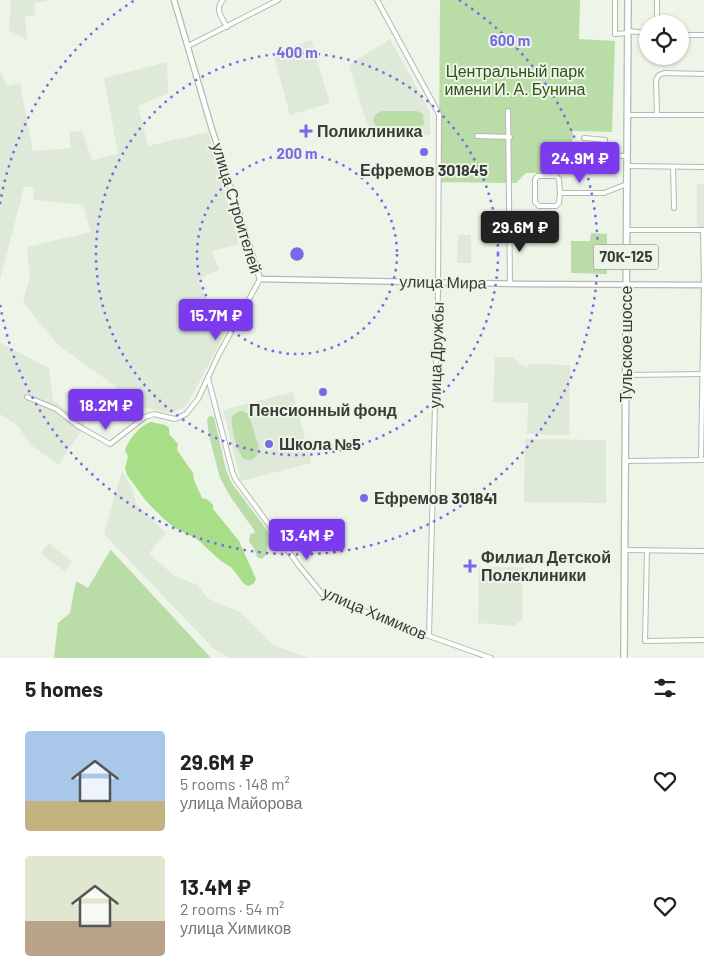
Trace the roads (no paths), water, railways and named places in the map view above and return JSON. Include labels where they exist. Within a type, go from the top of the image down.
[{"type":"main road","name":"Тульское шоссе","points":[[624,658],[628,0]]},
{"type":"street","name":"улица Строителей","points":[[27,397],[56,409],[78,426],[110,444],[145,417],[154,414],[175,419],[186,414],[198,399],[260,279],[174,0]]},
{"type":"street","points":[[222,0],[219,13],[227,27]]},
{"type":"street","points":[[188,46],[278,0]]},
{"type":"street","name":"улица Дружбы","points":[[377,0],[439,114],[438,282],[429,636]]},
{"type":"street","points":[[614,0],[615,34],[639,33]]},
{"type":"street","points":[[657,0],[658,15]]},
{"type":"street","points":[[689,35],[704,35]]},
{"type":"street","points":[[657,115],[656,80],[659,75],[664,73],[704,74]]},
{"type":"street","points":[[508,111],[510,137],[510,284]]},
{"type":"street","points":[[628,115],[704,115]]},
{"type":"street","points":[[477,136],[510,137]]},
{"type":"street","points":[[584,138],[605,140],[604,155],[627,156]]},
{"type":"street","points":[[627,166],[704,167]]},
{"type":"street","points":[[673,167],[674,208]]},
{"type":"street","points":[[538,176],[556,176],[559,179],[560,193],[559,203],[556,206],[539,206],[536,202],[535,180],[538,176]]},
{"type":"street","points":[[560,193],[604,193],[626,184]]},
{"type":"street","points":[[626,230],[703,230],[704,285],[703,460],[626,461]]},
{"type":"street","name":"улица Мира","points":[[260,279],[510,284],[704,285]]},
{"type":"street","points":[[626,375],[703,374]]},
{"type":"street","name":"улица Химиков","points":[[208,378],[236,480],[320,593],[491,658]]},
{"type":"street","points":[[625,550],[704,550]]},
{"type":"street","points":[[647,550],[645,641],[704,640]]},
{"type":"place","name":"Поликлиника","points":[[306,131]]},
{"type":"place","name":"Ефремов 301845","points":[[424,152]]},
{"type":"place","name":"Пенсионный фонд","points":[[323,392]]},
{"type":"place","name":"Школа №5","points":[[269,444]]},
{"type":"place","name":"Ефремов 301841","points":[[364,498]]},
{"type":"place","name":"Филиал Детской Полеклиники","points":[[470,566]]},
{"type":"park label","name":"Центральный парк имени И. А. Бунина","points":[[515,80]]}]
